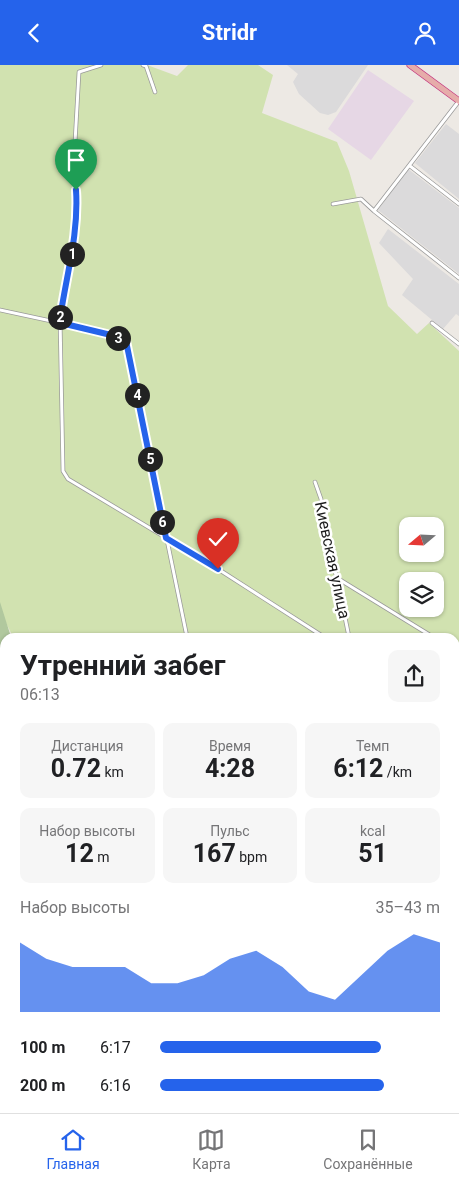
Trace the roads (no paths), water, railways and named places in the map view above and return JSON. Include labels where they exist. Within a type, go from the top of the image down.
[{"type":"highway","points":[[410,65],[459,101]]},
{"type":"street","points":[[101,65],[79,72],[74,160],[77,220],[60,319],[64,471],[68,479],[218,569],[318,633]]},
{"type":"street","points":[[143,65],[146,66],[155,92]]},
{"type":"street","points":[[374,211],[459,101]]},
{"type":"street","points":[[410,166],[459,204]]},
{"type":"street","points":[[332,204],[361,199],[459,278]]},
{"type":"street","points":[[0,310],[111,335],[126,341],[186,633]]},
{"type":"street","points":[[432,323],[459,345]]},
{"type":"street","name":"Киевская улица","points":[[315,482],[321,499],[326,542],[337,578],[348,633]]},
{"type":"street","points":[[337,578],[426,633]]}]
